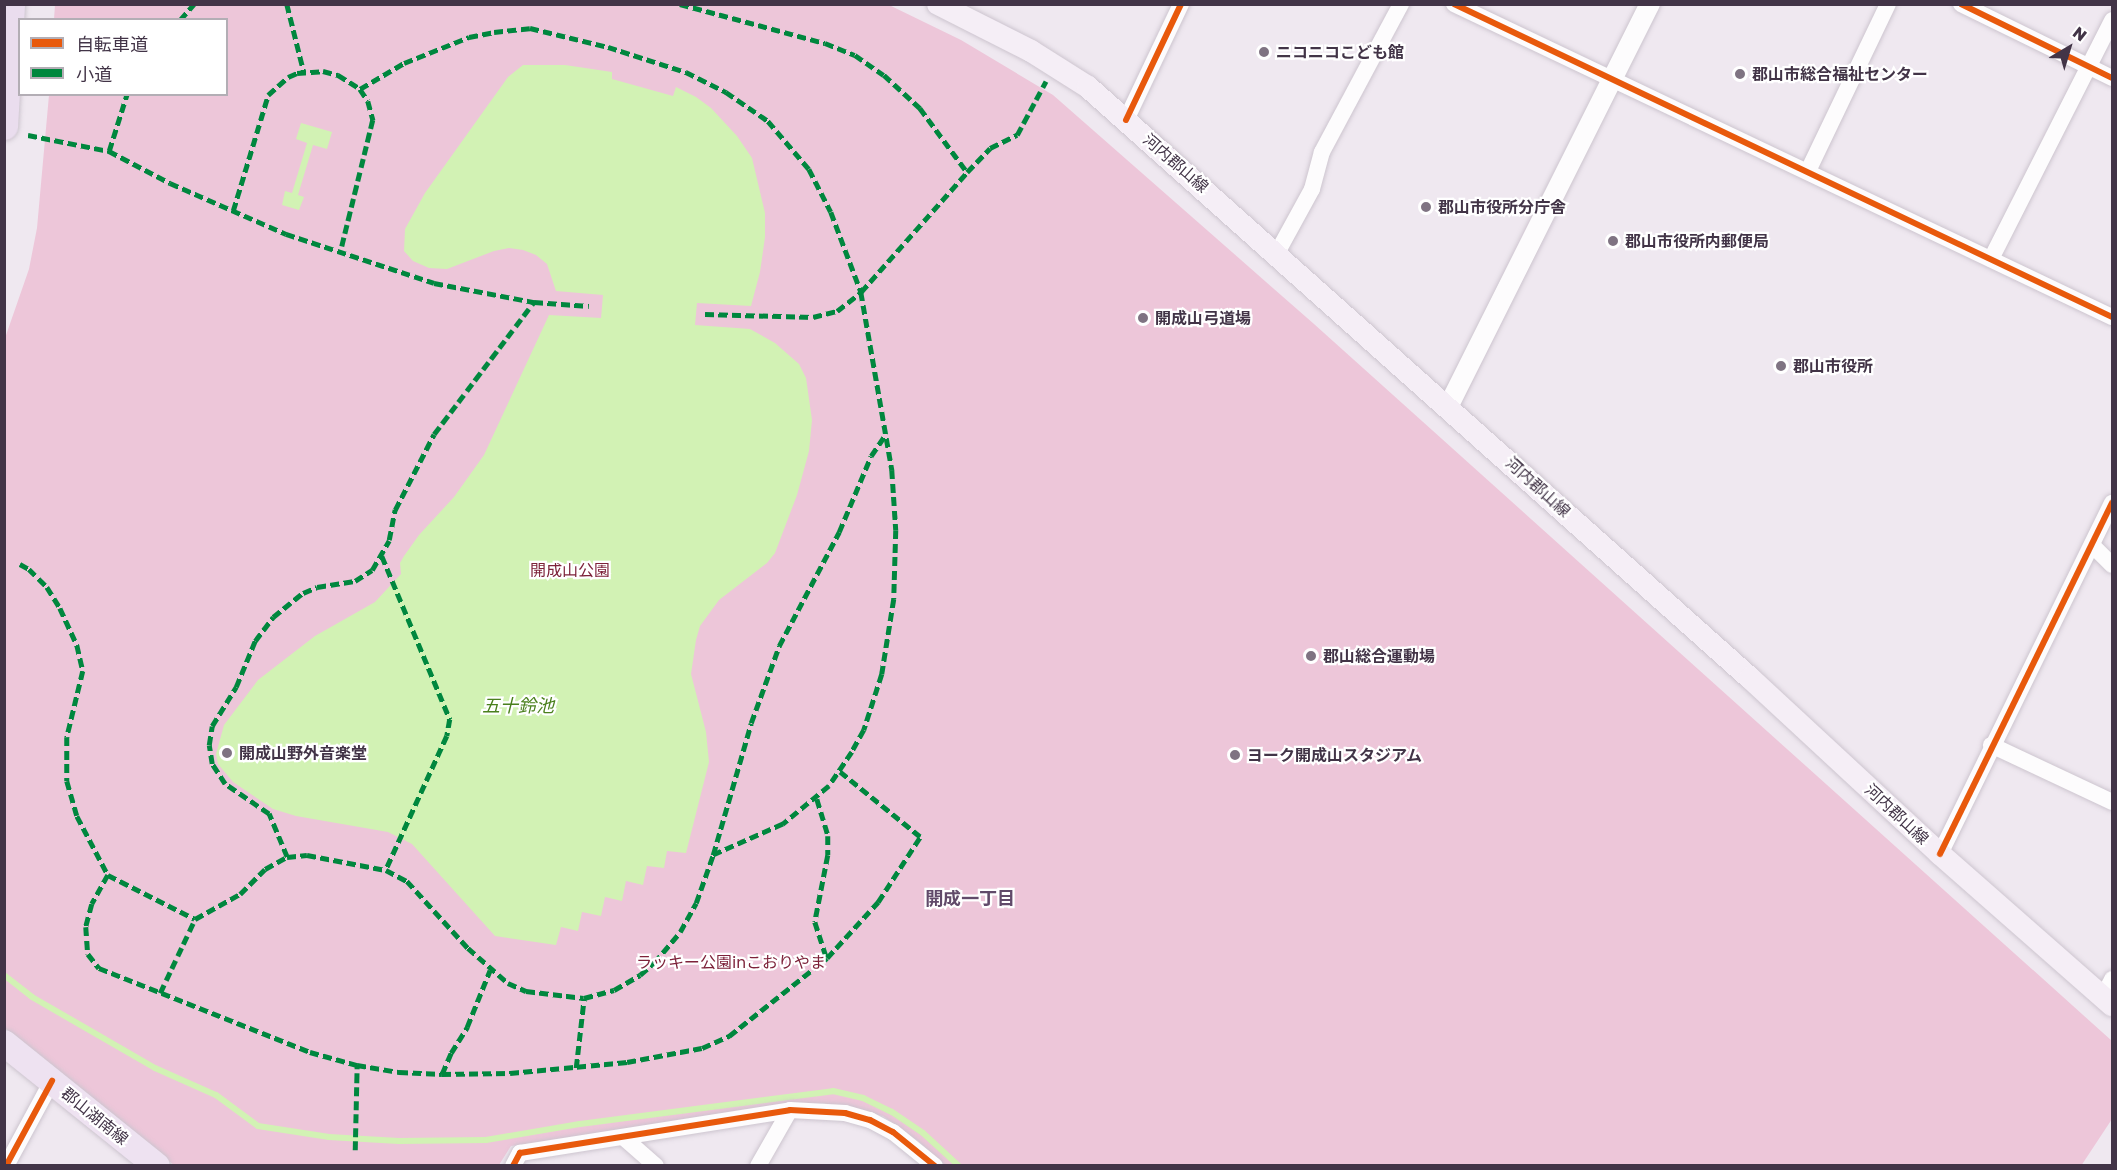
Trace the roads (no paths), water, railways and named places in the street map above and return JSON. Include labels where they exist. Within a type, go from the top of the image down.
[{"type":"highway","points":[[4,126],[11,4]]},
{"type":"main road","name":"河内郡山線","points":[[938,4],[1040,56],[1088,87],[1277,253],[1750,678],[1940,854],[2109,994]]},
{"type":"main road","name":"郡山湖南線","points":[[4,1043],[157,1166]]},
{"type":"street","points":[[1126,120],[1181,4]]},
{"type":"street","points":[[1277,253],[1312,189],[1322,152],[1401,4]]},
{"type":"street","points":[[1454,4],[2112,317]]},
{"type":"street","points":[[1448,407],[1650,4]]},
{"type":"street","points":[[1808,171],[1888,4]]},
{"type":"street","points":[[1960,4],[2112,78]]},
{"type":"street","points":[[1991,259],[2112,20]]},
{"type":"street","points":[[1940,854],[1991,745],[2112,503]]},
{"type":"street","points":[[2092,545],[2112,566]]},
{"type":"street","points":[[1991,745],[2112,802]]},
{"type":"street","points":[[6,1166],[52,1081]]},
{"type":"street","points":[[758,1166],[790,1110]]},
{"type":"street","points":[[513,1166],[520,1153],[790,1110],[820,1110],[870,1120],[893,1132],[935,1166]]},
{"type":"street","points":[[623,1137],[656,1166]]},
{"type":"water","name":"五十鈴池","points":[[523,65],[565,65],[612,72],[612,79],[673,96],[676,87],[711,108],[737,136],[752,158],[765,213],[765,237],[760,272],[751,306],[697,303],[695,325],[750,329],[775,343],[799,364],[806,378],[812,420],[809,451],[797,495],[775,553],[767,563],[719,600],[700,626],[691,674],[706,732],[709,762],[686,853],[667,851],[664,868],[647,866],[643,885],[626,881],[622,901],[605,897],[601,916],[582,912],[578,931],[561,927],[556,945],[495,936],[412,844],[388,832],[296,816],[273,809],[233,782],[218,764],[216,754],[224,725],[258,680],[315,636],[375,602],[401,574],[400,563],[404,556],[419,535],[454,497],[484,455],[549,315],[601,318],[603,295],[556,291],[547,264],[536,255],[523,250],[509,248],[494,251],[447,269],[429,268],[413,261],[404,251],[405,229],[425,193],[508,77]]},
{"type":"water","points":[[301,123],[332,132],[327,149],[313,145],[298,195],[304,197],[299,210],[282,205],[285,191],[292,193],[307,143],[296,139]]},
{"type":"waterway","points":[[4,975],[32,997],[155,1068],[216,1095],[258,1126],[329,1137],[399,1141],[486,1140],[580,1124],[833,1091],[863,1098],[892,1112],[923,1133],[959,1166]]},
{"type":"place","name":"ニコニコこども館","points":[[1264,52]]},
{"type":"place","name":"郡山市総合福祉センター","points":[[1740,74]]},
{"type":"place","name":"郡山市役所分庁舎","points":[[1426,207]]},
{"type":"place","name":"郡山市役所内郵便局","points":[[1613,241]]},
{"type":"place","name":"開成山弓道場","points":[[1143,318]]},
{"type":"place","name":"郡山市役所","points":[[1781,366]]},
{"type":"place","name":"郡山総合運動場","points":[[1311,656]]},
{"type":"place","name":"開成山野外音楽堂","points":[[227,753]]},
{"type":"place","name":"ヨーク開成山スタジアム","points":[[1235,755]]},
{"type":"district","name":"開成一丁目","points":[[970,898]]},
{"type":"park label","name":"開成山公園","points":[[570,570]]},
{"type":"park label","name":"ラッキー公園inこおりやま","points":[[731,962]]}]
